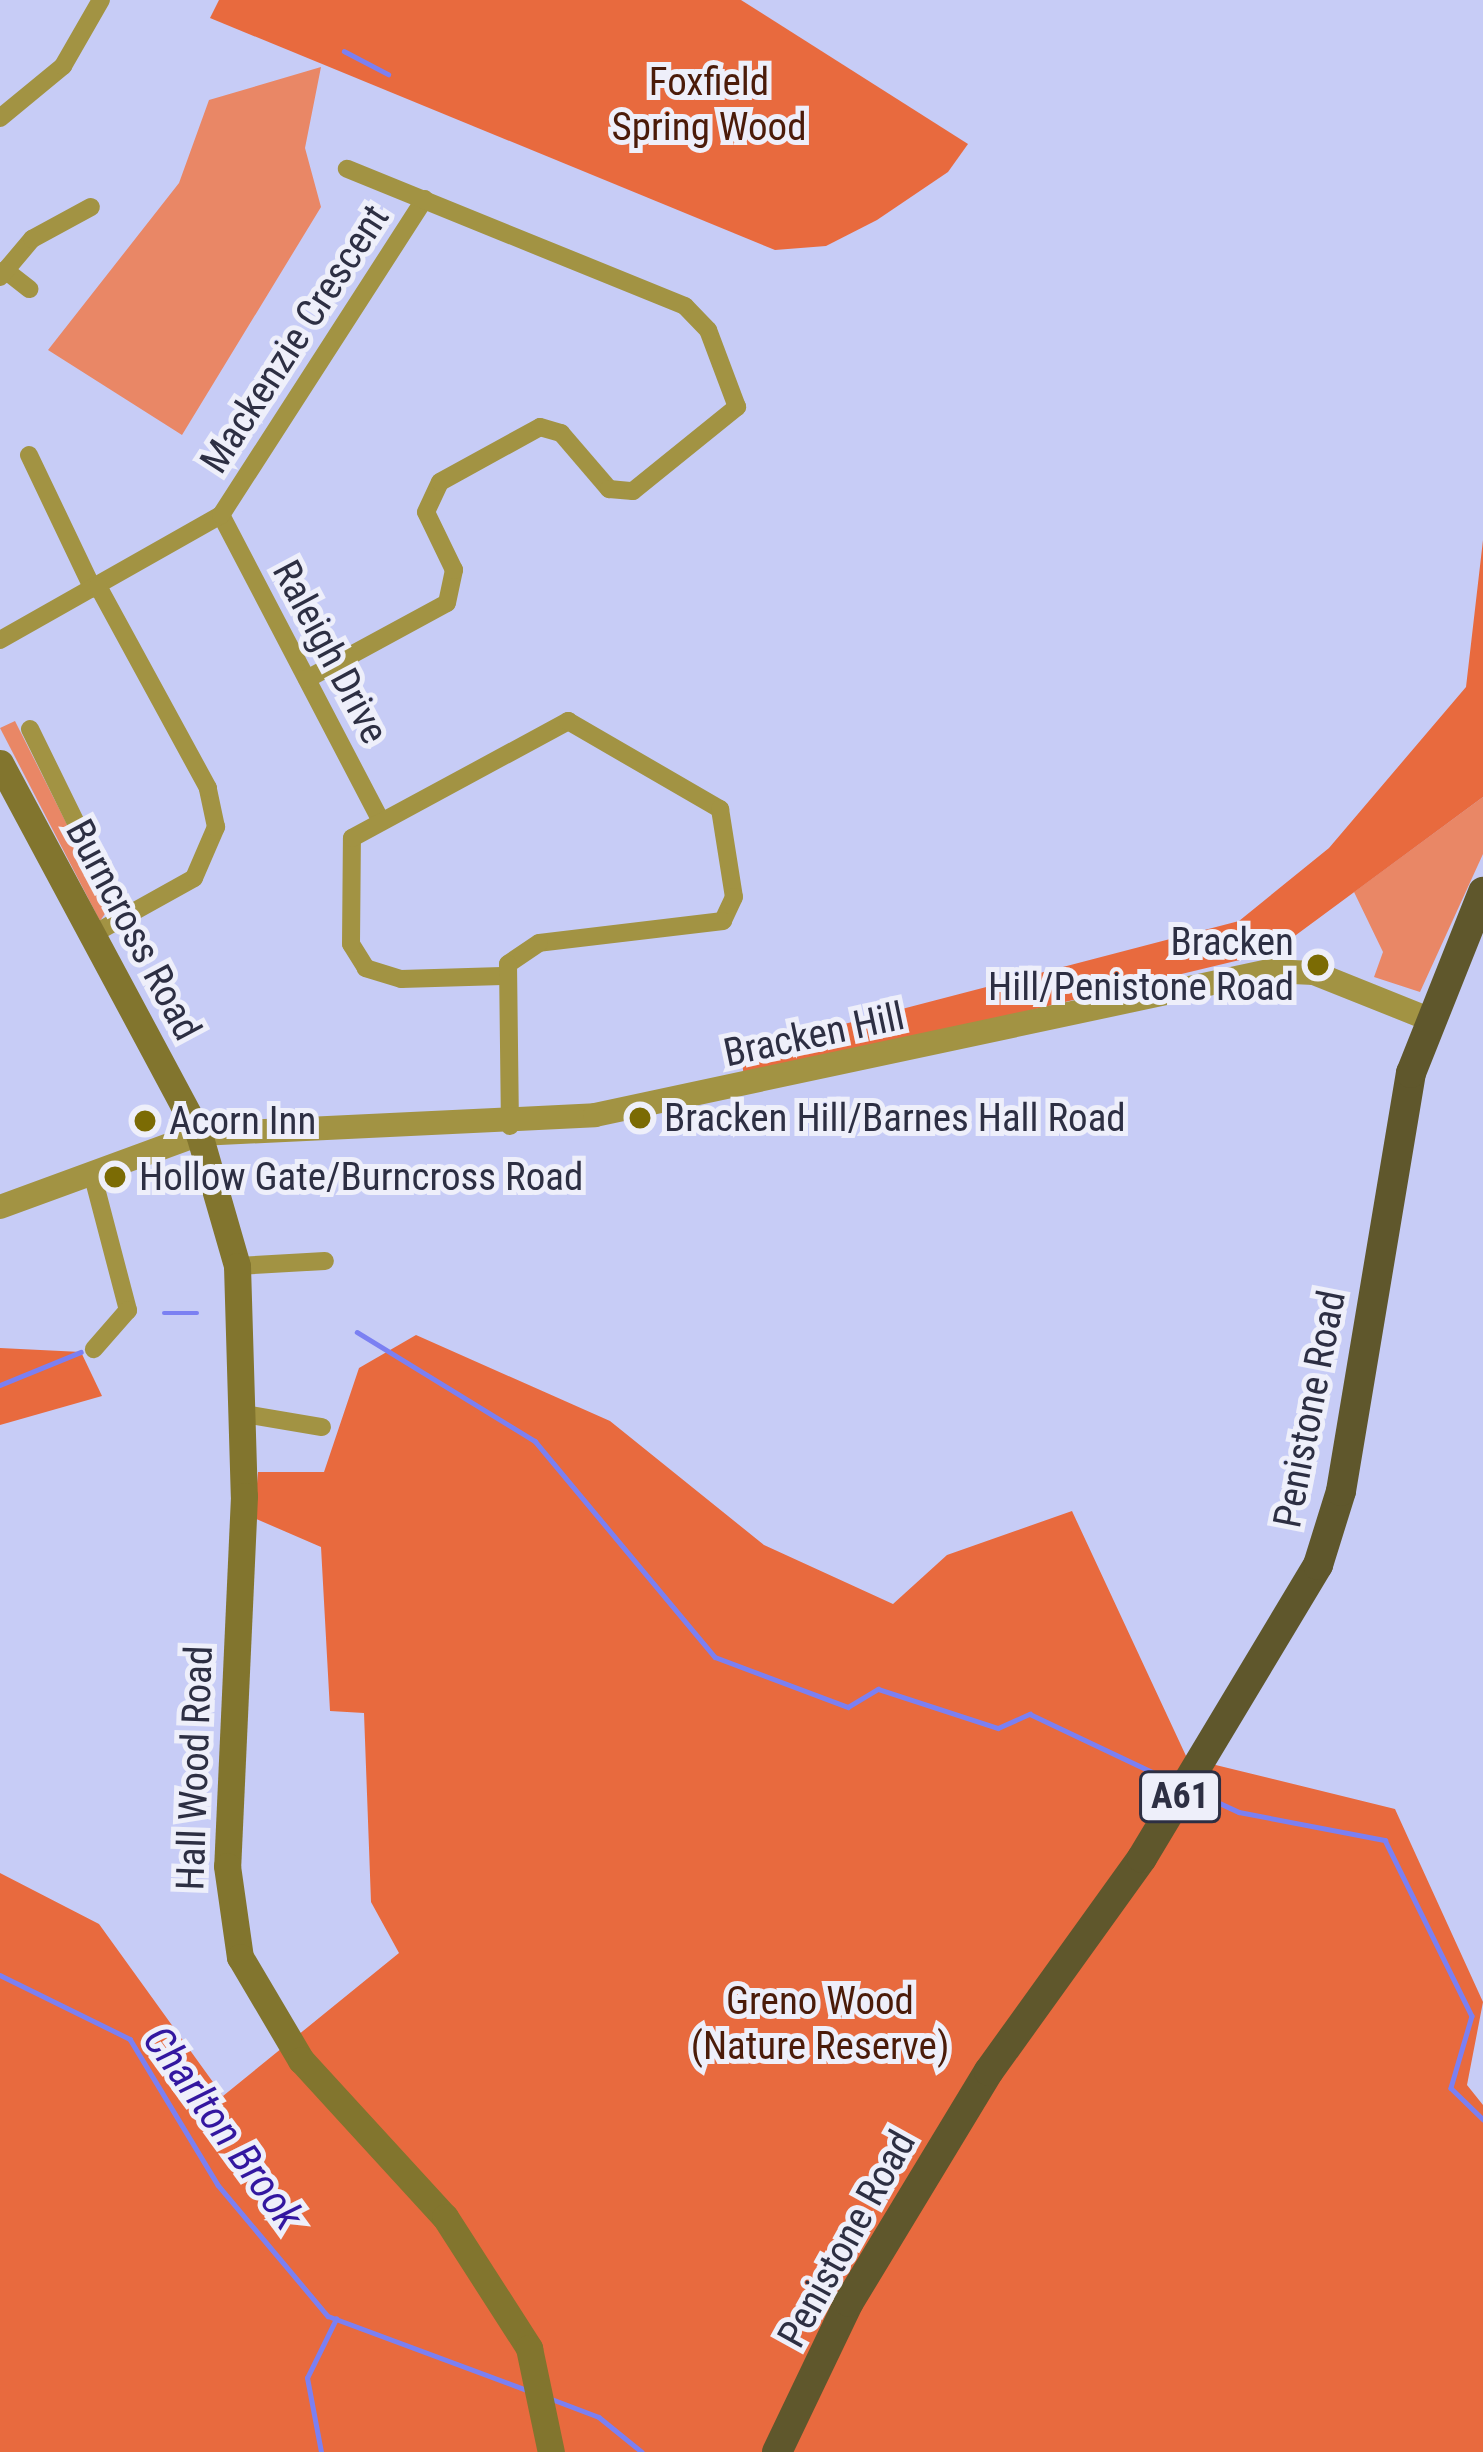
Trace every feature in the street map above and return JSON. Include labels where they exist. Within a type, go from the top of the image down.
[{"type":"highway","name":"Penistone Road","points":[[777,2452],[849,2302],[989,2071],[1142,1858],[1318,1565],[1430,1019],[1483,892]]},
{"type":"main road","name":"Burncross Road","points":[[0,763],[199,1134]]},
{"type":"main road","name":"Hall Wood Road","points":[[199,1134],[237,1266],[244,1414],[226,1866],[240,1957],[302,2060],[445,2217],[530,2348],[551,2452]]},
{"type":"street","points":[[0,118],[63,66],[100,0]]},
{"type":"street","name":"Mackenzie Crescent","points":[[308,679],[447,603],[454,570],[427,512],[440,482],[540,427],[561,433],[608,489],[633,490],[716,435],[737,407],[708,330],[685,306],[347,169]]},
{"type":"street","name":"Mackenzie Crescent","points":[[221,515],[425,199]]},
{"type":"street","points":[[29,289],[2,274],[32,239],[91,207]]},
{"type":"street","points":[[29,455],[216,808],[194,878],[90,936]]},
{"type":"street","points":[[0,640],[221,515]]},
{"type":"street","name":"Raleigh Drive","points":[[221,515],[380,819]]},
{"type":"street","points":[[568,721],[720,809],[734,897],[722,921],[539,944],[502,976],[401,979],[357,958],[346,857],[380,819],[568,721]]},
{"type":"street","points":[[30,729],[122,917]]},
{"type":"street","name":"Bracken Hill","points":[[0,1207],[199,1134],[510,1126],[820,1072],[1269,971],[1314,973],[1430,1019]]},
{"type":"street","points":[[502,976],[510,1126]]},
{"type":"street","points":[[92,1173],[128,1310],[94,1349]]},
{"type":"street","points":[[237,1266],[325,1261]]},
{"type":"street","points":[[244,1414],[322,1427]]},
{"type":"shaded area","points":[[321,67],[305,148],[321,207],[182,435],[48,350],[179,183],[209,100]]},
{"type":"shaded area","points":[[15,721],[109,908],[100,921],[0,728]]},
{"type":"shaded area","points":[[1483,797],[1483,854],[1420,992],[1374,977],[1383,952],[1354,892]]},
{"type":"green space","name":"Foxfield Spring Wood","points":[[219,0],[741,0],[968,144],[948,172],[877,220],[826,246],[775,250],[210,18]]},
{"type":"green space","points":[[1483,540],[1483,797],[1273,952],[744,1079],[741,1051],[1239,921],[1329,848],[1466,687]]},
{"type":"green space","name":"Greno Wood (Nature Reserve)","points":[[416,1335],[610,1421],[764,1545],[893,1604],[947,1555],[1072,1511],[1187,1758],[1395,1809],[1483,2002],[1467,2085],[1483,2105],[1483,2452],[0,2452],[0,1873],[99,1924],[223,2096],[399,1953],[371,1902],[364,1713],[330,1711],[321,1547],[254,1518],[258,1472],[324,1472],[359,1368]]},
{"type":"green space","points":[[0,1348],[81,1352],[102,1396],[0,1425]]},
{"type":"waterway","points":[[344,51],[388,74]]},
{"type":"waterway","points":[[164,1313],[197,1313]]},
{"type":"waterway","points":[[357,1332],[535,1441],[715,1657],[848,1707],[878,1689],[998,1728],[1030,1714],[1171,1781]]},
{"type":"waterway","points":[[0,1385],[81,1352]]},
{"type":"waterway","points":[[1198,1793],[1239,1812],[1385,1840],[1472,2016],[1451,2088],[1483,2119]]},
{"type":"waterway","name":"Charlton Brook","points":[[0,1975],[130,2039],[218,2185],[328,2316],[527,2390]]},
{"type":"waterway","points":[[321,2452],[307,2378],[336,2319]]},
{"type":"waterway","name":"Charlton Brook","points":[[549,2398],[599,2417],[642,2452]]},
{"type":"place","name":"Bracken Hill/Penistone Road","points":[[1318,965]]},
{"type":"place","name":"Bracken Hill/Barnes Hall Road","points":[[640,1118]]},
{"type":"place","name":"Acorn Inn","points":[[145,1121]]},
{"type":"place","name":"Hollow Gate/Burncross Road","points":[[115,1177]]}]
